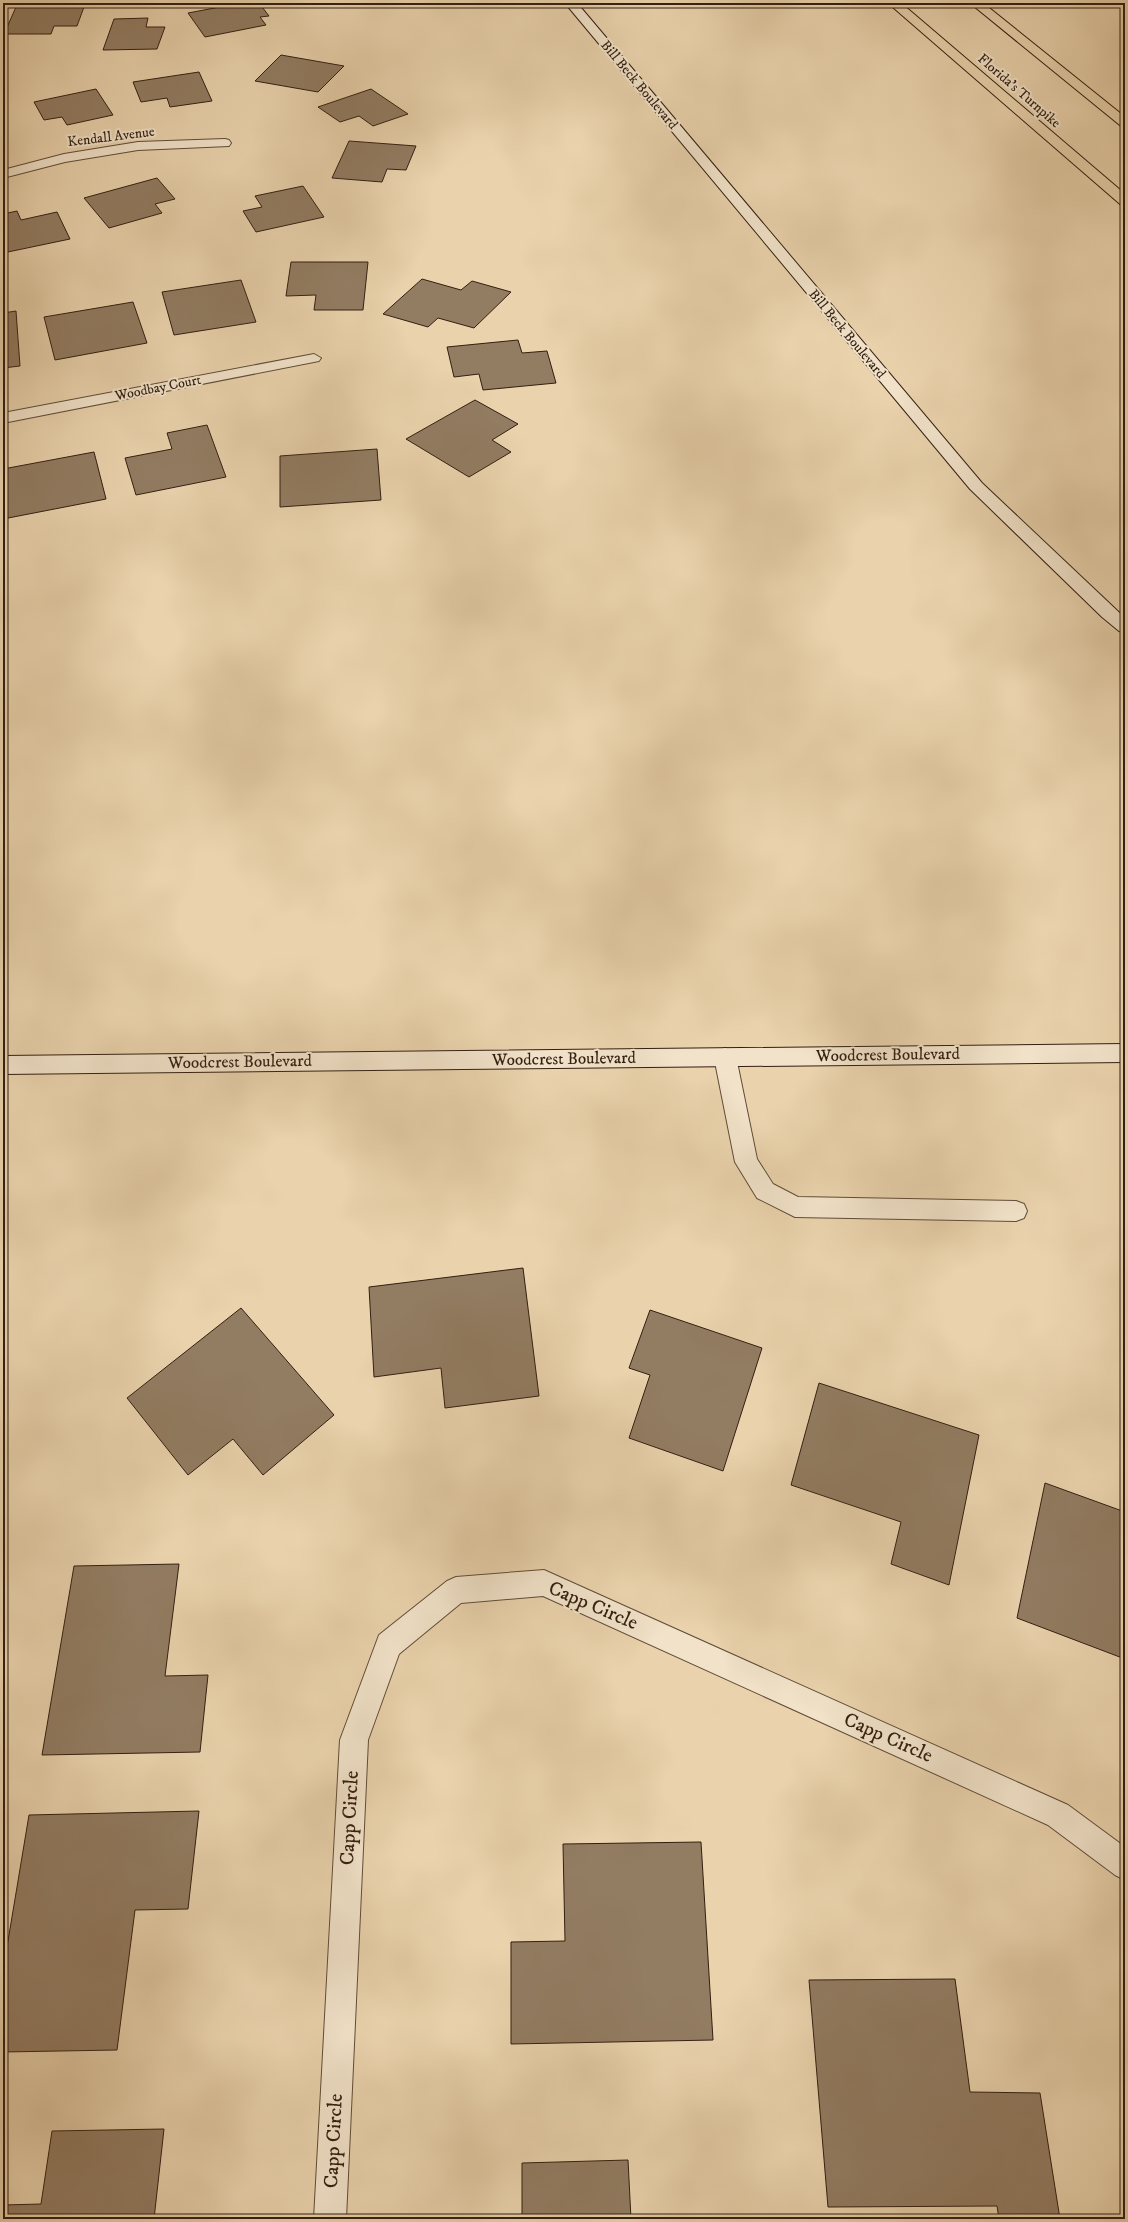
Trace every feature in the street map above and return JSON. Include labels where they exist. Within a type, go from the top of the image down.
[{"type":"highway","name":"Florida's Turnpike","points":[[894,3],[1125,201]]},
{"type":"highway","points":[[976,3],[1125,123]]},
{"type":"street","name":"Bill Beck Boulevard","points":[[571,3],[976,486],[1108,613],[1125,627]]},
{"type":"street","name":"Bill Beck Boulevard","points":[[580,3],[588,23]]},
{"type":"street","name":"Kendall Avenue","points":[[3,174],[64,158],[138,146],[225,143]]},
{"type":"street","name":"Woodbay Court","points":[[3,418],[314,358]]},
{"type":"street","name":"Woodcrest Boulevard","points":[[3,1064],[1125,1052]]},
{"type":"street","points":[[725,1057],[746,1162],[765,1191],[777,1198],[795,1207],[1016,1211]]},
{"type":"street","name":"Capp Circle","points":[[330,2219],[354,1740],[389,1645],[456,1590],[544,1582],[1058,1815],[1125,1865]]},
{"type":"building","points":[[241,3],[259,3],[269,16],[260,17],[266,25],[205,37],[188,13]]},
{"type":"building","points":[[16,7],[84,7],[77,26],[54,26],[51,34],[4,34]]},
{"type":"building","points":[[148,18],[146,27],[165,27],[157,49],[103,50],[114,19]]},
{"type":"building","points":[[281,55],[344,66],[318,92],[255,81]]},
{"type":"building","points":[[199,72],[212,101],[170,107],[167,98],[141,102],[133,82]]},
{"type":"building","points":[[96,89],[113,115],[67,125],[62,117],[44,120],[34,102]]},
{"type":"building","points":[[371,89],[408,114],[373,126],[359,116],[340,122],[318,107]]},
{"type":"building","points":[[349,141],[416,146],[406,170],[387,169],[382,182],[332,178]]},
{"type":"building","points":[[157,178],[175,199],[155,204],[162,213],[109,228],[84,198]]},
{"type":"building","points":[[303,186],[324,217],[256,232],[243,211],[262,207],[255,196]]},
{"type":"building","points":[[17,211],[21,220],[57,212],[70,239],[3,253],[3,214]]},
{"type":"building","points":[[291,262],[368,262],[363,310],[314,310],[316,295],[286,296]]},
{"type":"building","points":[[422,279],[461,290],[472,281],[511,292],[474,328],[438,318],[428,327],[383,314]]},
{"type":"building","points":[[241,280],[256,322],[174,335],[162,292]]},
{"type":"building","points":[[133,302],[147,343],[55,360],[44,317]]},
{"type":"building","points":[[16,311],[20,366],[3,368],[3,313]]},
{"type":"building","points":[[518,340],[522,353],[547,351],[556,383],[483,390],[479,374],[454,377],[447,347]]},
{"type":"building","points":[[475,400],[518,424],[492,440],[511,452],[469,477],[406,439]]},
{"type":"building","points":[[207,425],[226,477],[136,495],[125,458],[172,449],[167,433]]},
{"type":"building","points":[[377,449],[381,500],[280,507],[280,456]]},
{"type":"building","points":[[94,452],[106,499],[3,519],[3,469]]},
{"type":"building","points":[[523,1268],[539,1396],[445,1408],[441,1368],[374,1377],[369,1287]]},
{"type":"building","points":[[241,1308],[334,1415],[263,1475],[233,1439],[188,1475],[127,1398]]},
{"type":"building","points":[[650,1310],[762,1348],[723,1471],[629,1438],[650,1375],[629,1368]]},
{"type":"building","points":[[819,1383],[979,1435],[949,1585],[891,1564],[901,1522],[791,1485]]},
{"type":"building","points":[[1045,1483],[1125,1512],[1125,1659],[1017,1618]]},
{"type":"building","points":[[179,1564],[165,1676],[208,1675],[200,1752],[42,1755],[74,1566]]},
{"type":"building","points":[[199,1811],[188,1909],[135,1910],[117,2050],[3,2052],[3,1971],[29,1815]]},
{"type":"building","points":[[701,1842],[713,2040],[511,2044],[511,1942],[565,1941],[563,1844]]},
{"type":"building","points":[[955,1979],[970,2092],[1040,2093],[1060,2219],[999,2219],[997,2206],[828,2207],[809,1980]]},
{"type":"building","points":[[164,2129],[154,2219],[3,2219],[3,2205],[41,2204],[52,2131]]},
{"type":"building","points":[[628,2160],[631,2219],[522,2219],[522,2163]]}]
